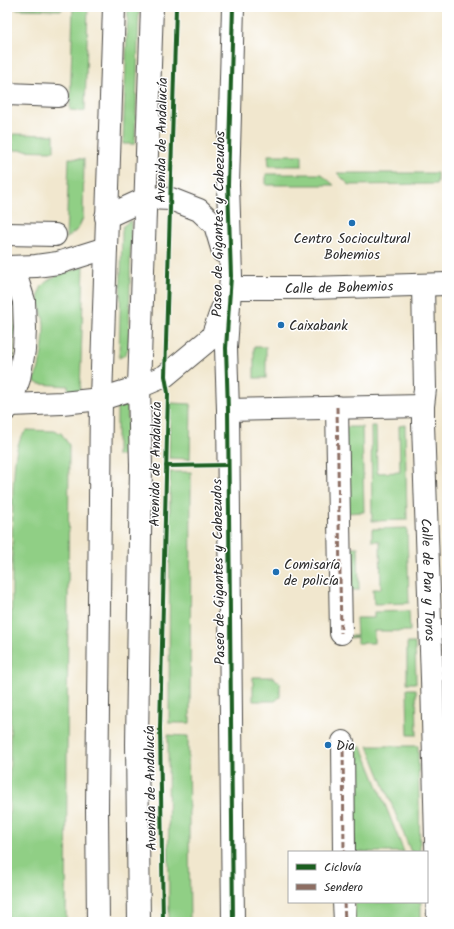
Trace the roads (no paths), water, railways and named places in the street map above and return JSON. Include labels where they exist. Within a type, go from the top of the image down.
[{"type":"street","points":[[98,922],[97,809],[101,399],[114,7]]},
{"type":"street","name":"Avenida de Andalucía","points":[[139,922],[138,737],[141,465],[139,387],[147,198],[152,7]]},
{"type":"street","name":"Paseo de Gigantes y Cabezudos","points":[[233,7],[228,185],[231,282],[226,348],[228,410],[233,922]]},
{"type":"street","points":[[7,94],[58,96]]},
{"type":"street","points":[[7,268],[16,276],[24,302],[24,350],[19,378],[8,405],[62,403],[101,399],[139,387],[165,376],[212,337],[231,282],[214,225],[199,210],[171,199],[147,198],[106,218]]},
{"type":"street","points":[[7,234],[55,235]]},
{"type":"street","points":[[7,268],[58,264],[106,248]]},
{"type":"street","name":"Calle de Bohemios","points":[[231,282],[318,288],[447,284]]},
{"type":"street","name":"Calle de Pan y Toros","points":[[423,285],[425,389],[423,406],[439,678],[442,865],[438,922]]},
{"type":"street","points":[[228,410],[423,406]]},
{"type":"street","points":[[337,407],[341,633]]},
{"type":"street","points":[[343,742],[344,851]]},
{"type":"street","points":[[344,903],[345,922]]},
{"type":"place","name":"Centro Sociocultural Bohemios","points":[[352,223]]},
{"type":"place","name":"Caixabank","points":[[281,325]]},
{"type":"place","name":"Comisaría de policía","points":[[276,572]]},
{"type":"place","name":"Dia","points":[[328,745]]}]
